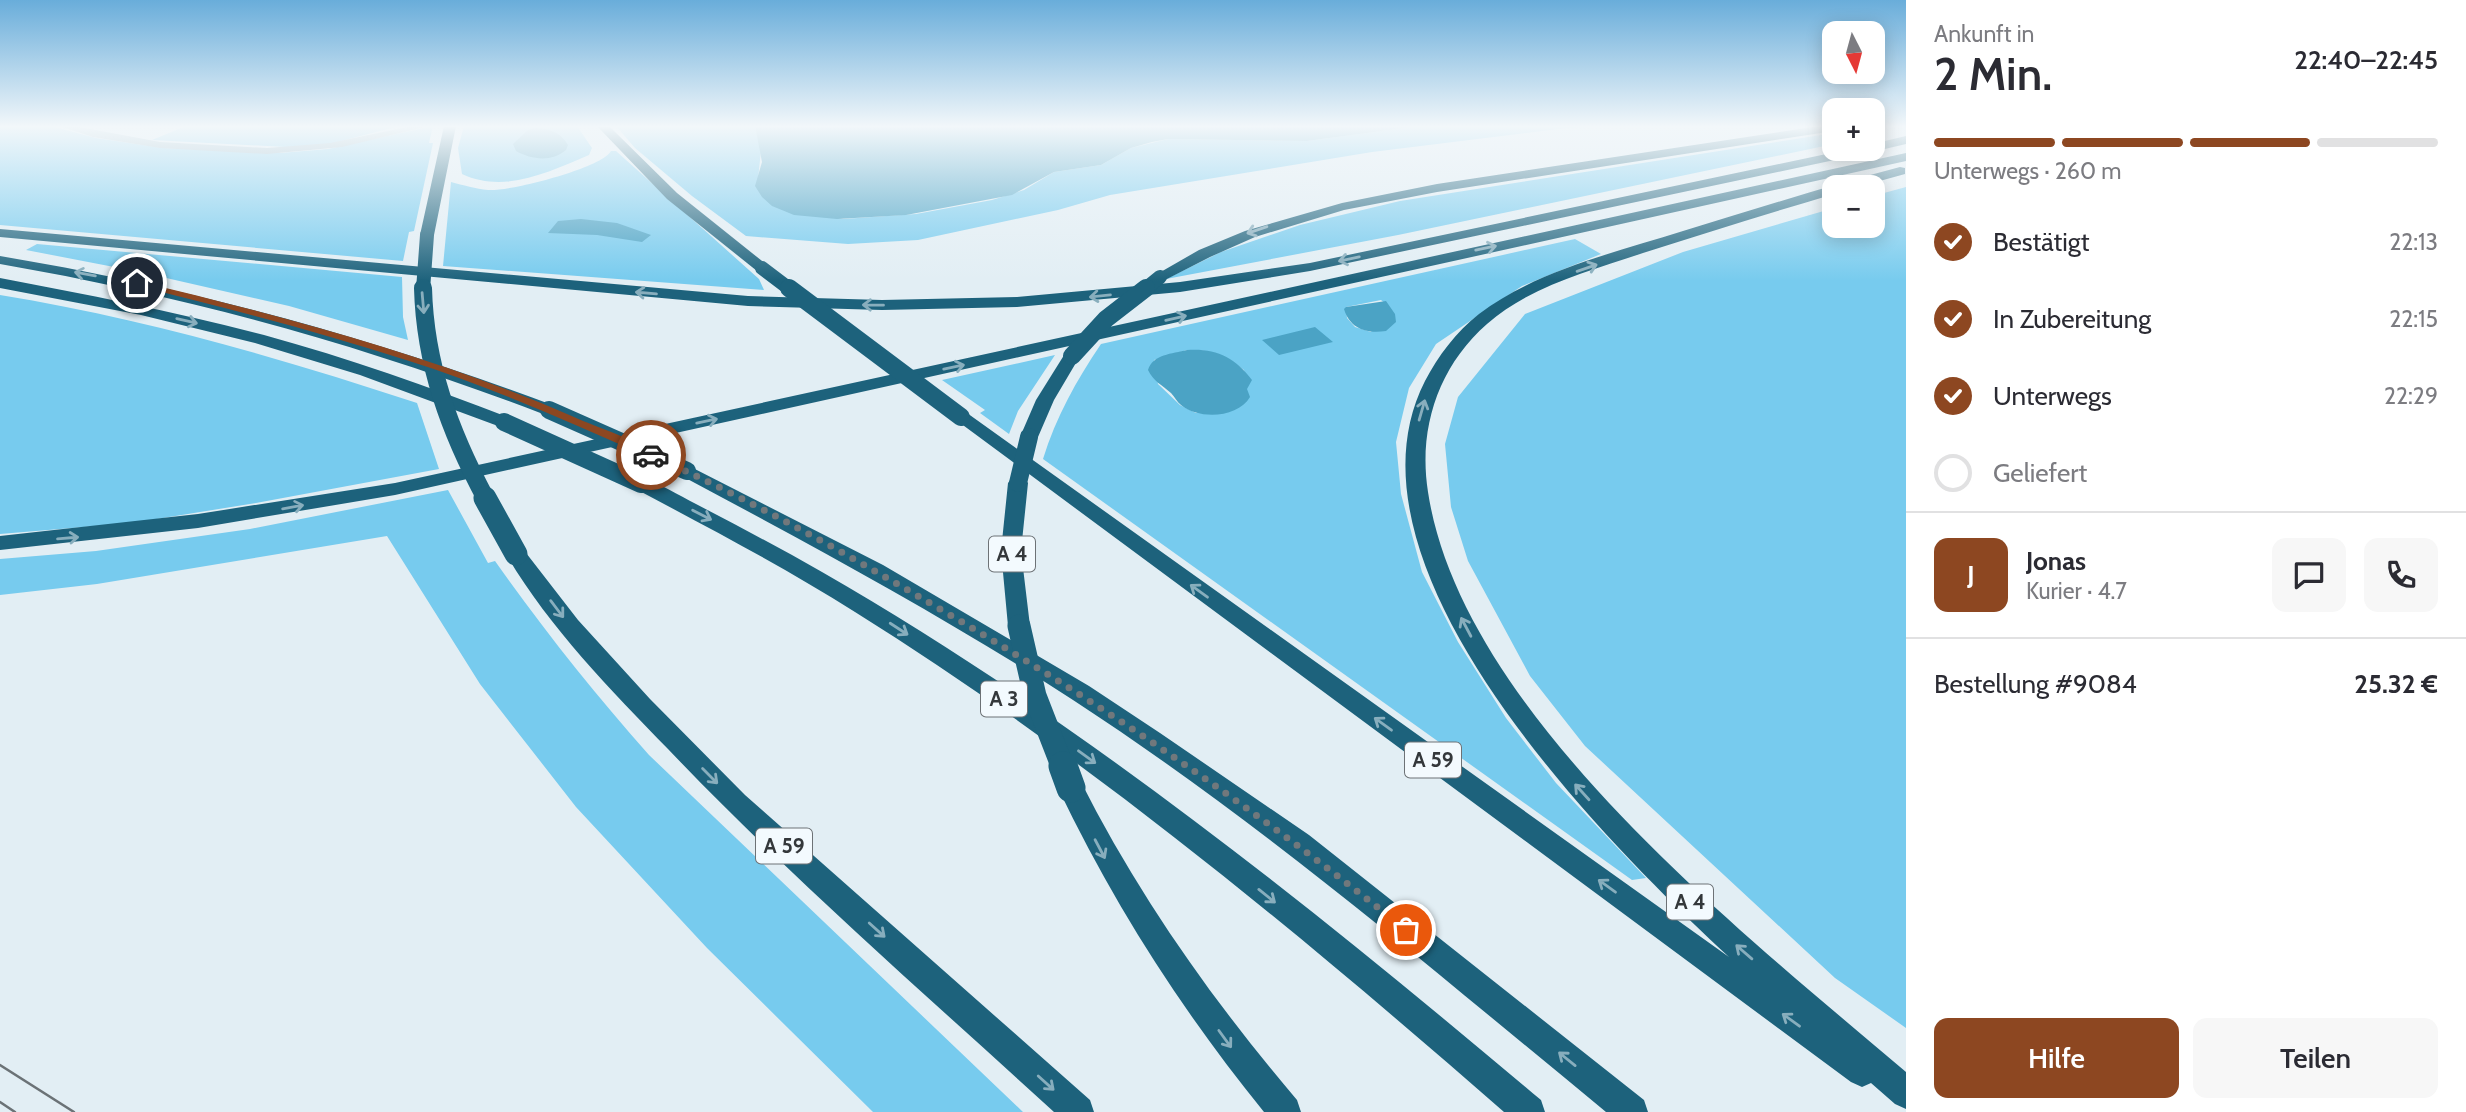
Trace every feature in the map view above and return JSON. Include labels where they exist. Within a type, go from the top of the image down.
[{"type":"highway","name":"A 59","points":[[439,178],[427,235],[421,283],[426,341],[441,403],[471,476],[516,554],[570,626],[641,706],[736,803],[1078,1112]]},
{"type":"highway","name":"A 59","points":[[654,178],[672,196],[762,268],[961,417],[1906,1103]]},
{"type":"highway","name":"A 4","points":[[1285,1112],[1233,1050],[1163,954],[1097,844],[1070,788],[1035,696],[1019,625],[1012,551],[1018,483],[1030,437],[1045,400],[1072,356],[1106,319],[1160,277],[1235,238],[1342,206],[1501,178]]},
{"type":"highway","points":[[0,233],[708,298],[882,305],[1017,302],[1180,287],[1298,269],[1730,178]]},
{"type":"highway","points":[[0,543],[111,534],[251,515],[395,489],[1811,178]]},
{"type":"highway","name":"A 4","points":[[1822,194],[1542,284],[1484,318],[1461,339],[1442,364],[1428,392],[1418,424],[1415,460],[1418,500],[1449,596],[1500,686],[1563,769],[1638,853],[1720,932],[1906,1093]]},
{"type":"highway","name":"A 3","points":[[0,260],[137,283],[271,316],[412,358],[549,410],[687,471],[875,570],[1081,693],[1151,740],[1299,844],[1632,1112]]},
{"type":"highway","name":"A 3","points":[[0,283],[156,313],[281,345],[374,374],[504,422],[641,484],[804,571],[892,625],[1082,754],[1274,901],[1529,1112]]},
{"type":"shaded area","points":[[0,178],[425,178],[414,231],[409,232],[403,261],[0,225]]},
{"type":"shaded area","points":[[472,178],[526,178],[494,182]]},
{"type":"shaded area","points":[[554,178],[646,178],[759,279],[764,290],[443,266],[451,182],[474,188],[499,190]]},
{"type":"shaded area","points":[[670,178],[758,178],[832,217],[843,219],[916,214],[992,200],[1024,190],[1044,178],[1214,178],[1110,195],[1058,210],[918,240],[848,244],[746,236]]},
{"type":"shaded area","points":[[757,178],[1043,178],[1012,195],[906,215],[837,219],[794,215],[772,206],[755,186]]},
{"type":"shaded area","points":[[1547,178],[1672,178],[1398,235],[1166,279],[1221,252],[1300,225],[1400,201]]},
{"type":"shaded area","points":[[1906,187],[1906,1028],[1835,978],[1585,746],[1530,676],[1468,561],[1451,507],[1445,444],[1458,397],[1525,314],[1683,252],[1822,211],[1822,238],[1885,238],[1885,193]]},
{"type":"shaded area","points":[[581,219],[617,223],[651,235],[642,242],[597,235],[548,233],[558,221]]},
{"type":"shaded area","points":[[1575,239],[1601,254],[1522,286],[1436,344],[1409,388],[1396,442],[1401,494],[1422,572],[1458,642],[1506,718],[1556,783],[1646,878],[1632,880],[1043,459],[1068,400],[1101,344]],"holes":[[[1381,300],[1388,306],[1371,332],[1355,327],[1347,318],[1346,307]],[[1187,350],[1211,352],[1230,360],[1244,370],[1247,389],[1196,413],[1180,405],[1158,384],[1154,360]]]},
{"type":"shaded area","points":[[37,244],[402,277],[403,317],[408,340],[289,306],[140,272],[26,250]]},
{"type":"shaded area","points":[[0,295],[158,327],[314,370],[417,403],[439,469],[132,523],[0,534]]},
{"type":"shaded area","points":[[1386,301],[1395,314],[1396,322],[1386,331],[1360,329],[1350,321],[1344,309],[1346,307]]},
{"type":"shaded area","points":[[1315,327],[1333,342],[1279,355],[1262,340]]},
{"type":"shaded area","points":[[1187,350],[1215,353],[1239,365],[1252,380],[1247,389],[1250,397],[1244,404],[1228,413],[1208,415],[1189,410],[1180,404],[1148,370],[1159,358]]},
{"type":"shaded area","points":[[1055,355],[1018,411],[1009,434],[980,413],[985,410],[942,380]]},
{"type":"shaded area","points":[[448,490],[488,563],[495,561],[569,660],[649,755],[1023,1112],[873,1112],[707,948],[576,807],[480,684],[387,536],[97,584],[0,595],[0,559],[96,551],[250,529]]},
{"type":"tram line","points":[[0,1065],[74,1112]]},
{"type":"tram line","points":[[0,1102],[15,1112]]},
{"type":"way so far","points":[[651,455],[778,517],[875,570],[1081,693],[1299,844],[1406,930]]},
{"type":"route","points":[[137,283],[271,316],[412,358],[549,410],[651,455]]}]
